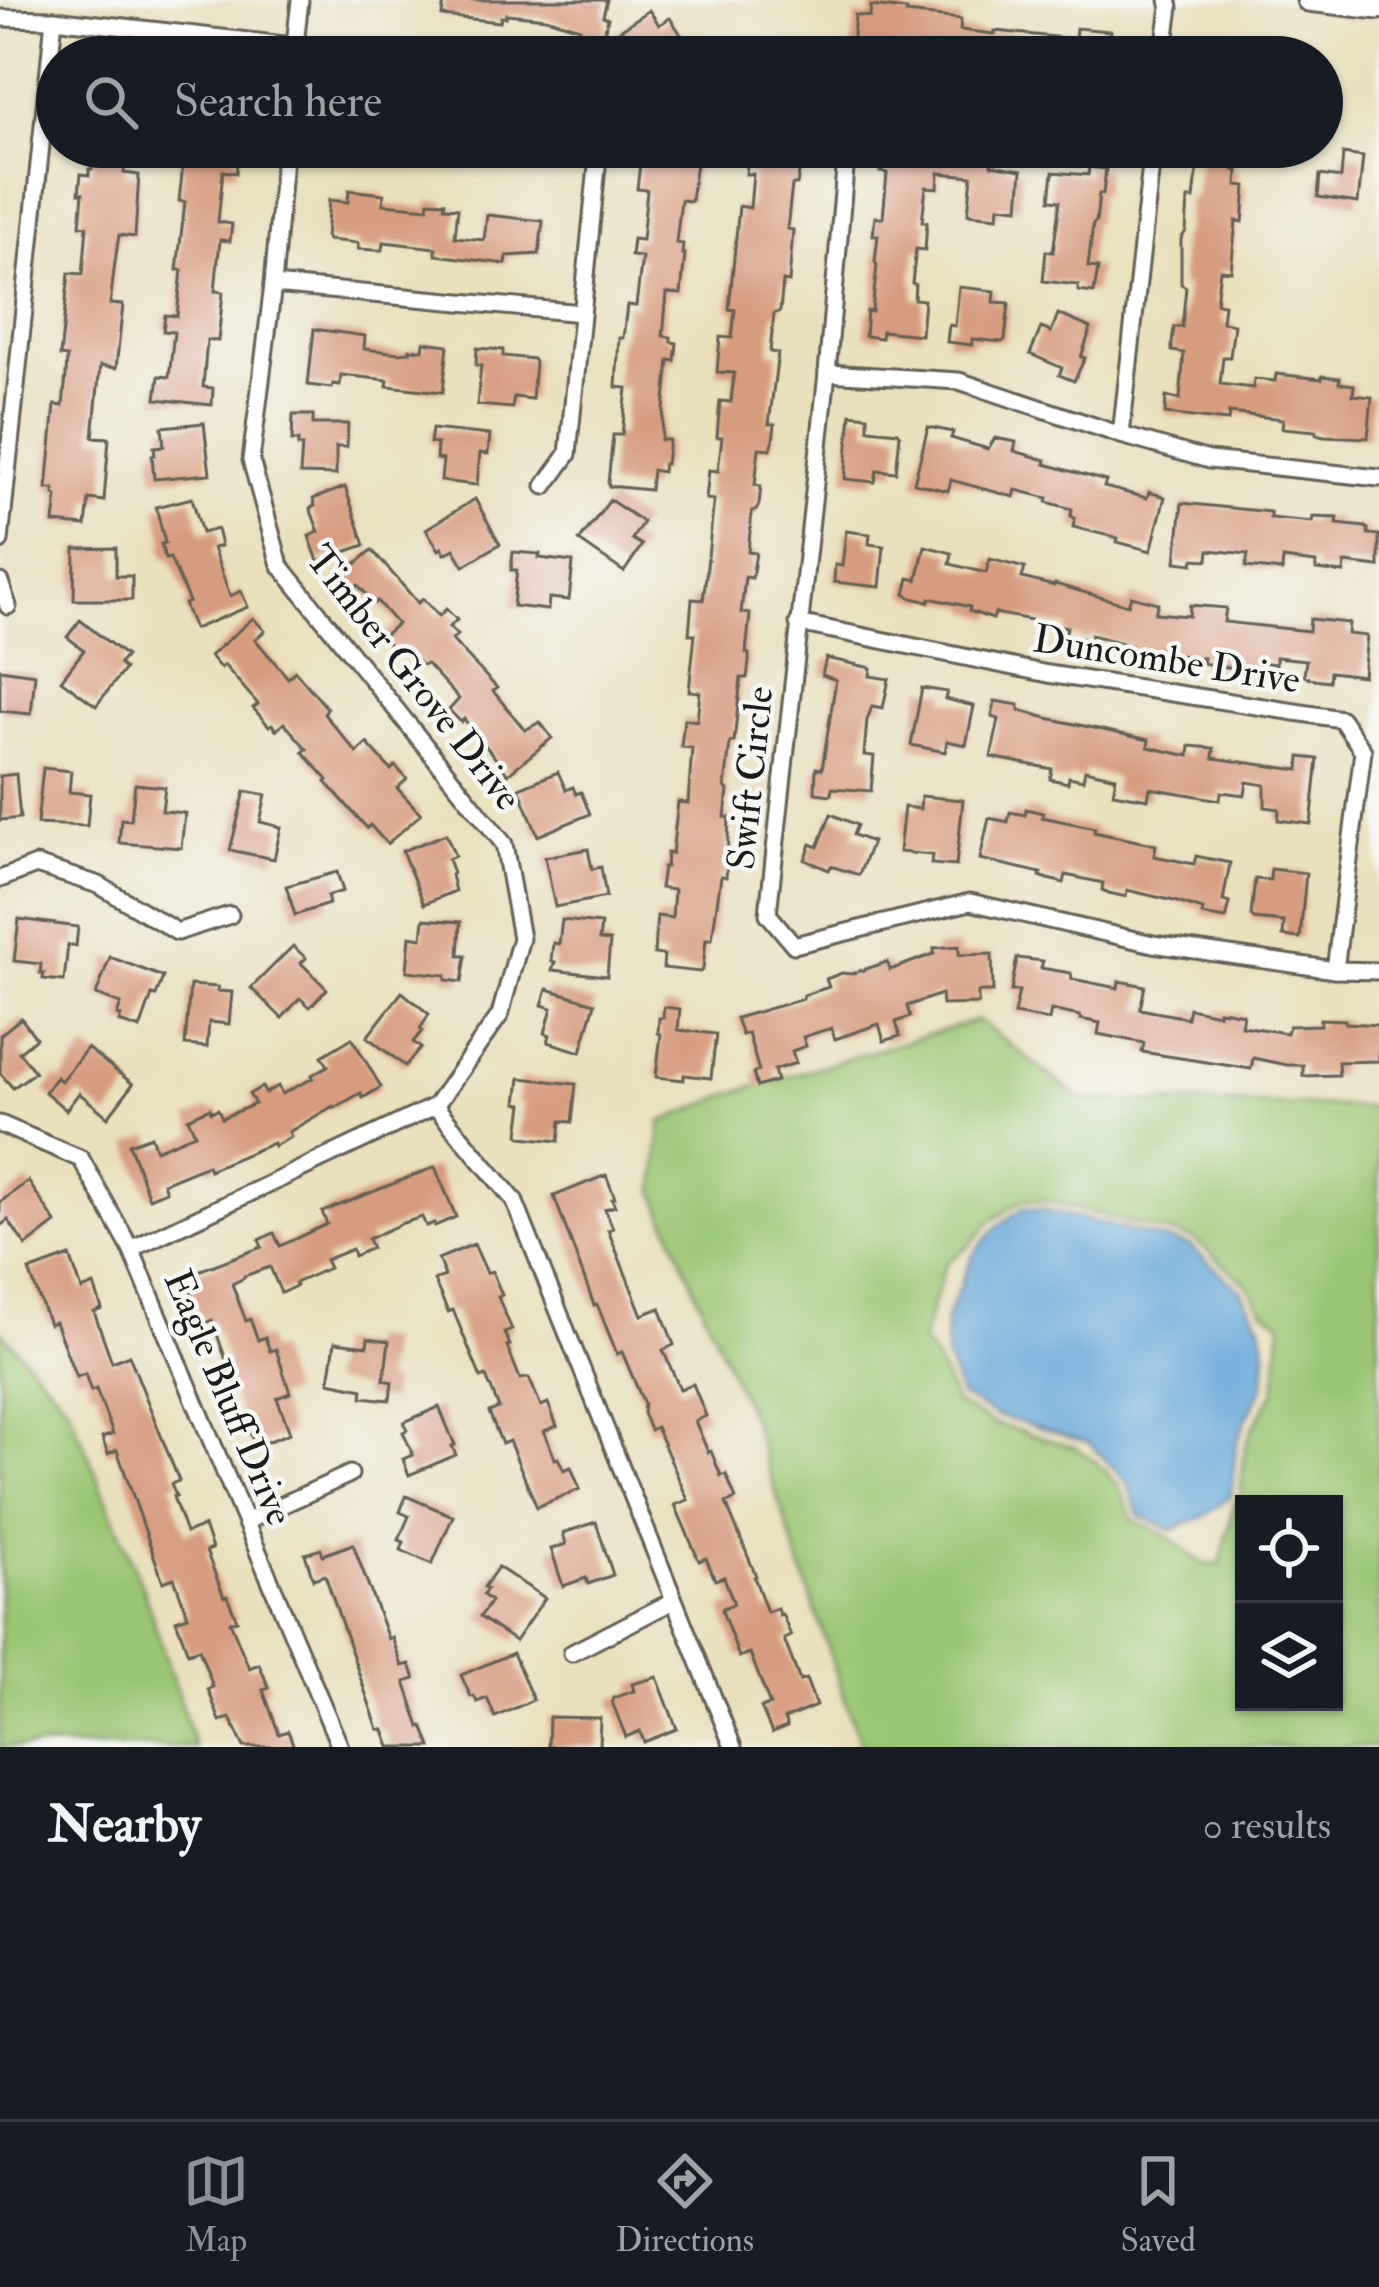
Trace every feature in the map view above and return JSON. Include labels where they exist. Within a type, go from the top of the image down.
[{"type":"street","points":[[296,36],[300,0]]},
{"type":"street","points":[[1166,36],[1168,0]]},
{"type":"street","points":[[1308,0],[1379,8]]},
{"type":"street","points":[[0,18],[54,19],[178,36]]},
{"type":"street","points":[[52,36],[54,19]]},
{"type":"street","points":[[0,541],[39,168]]},
{"type":"street","name":"Timber Grove Drive","points":[[131,1249],[435,1106],[500,1015],[521,938],[504,844],[280,565],[251,460],[283,168]]},
{"type":"street","points":[[545,486],[568,454],[597,168]]},
{"type":"street","name":"Swift Circle","points":[[845,168],[768,914],[794,945],[970,902],[1153,944],[1335,970],[1379,971]]},
{"type":"street","points":[[1121,435],[1151,168]]},
{"type":"street","points":[[273,285],[582,313]]},
{"type":"street","points":[[827,373],[959,381],[1209,460],[1379,478]]},
{"type":"street","points":[[0,582],[8,606]]},
{"type":"street","name":"Duncombe Drive","points":[[798,623],[1048,674],[1341,719],[1363,751],[1335,970]]},
{"type":"street","points":[[0,879],[36,865],[99,885],[177,932],[230,915]]},
{"type":"street","points":[[435,1106],[514,1200],[734,1747]]},
{"type":"street","name":"Eagle Bluff Drive","points":[[0,1124],[81,1159],[131,1249],[340,1747]]},
{"type":"street","points":[[247,1521],[350,1474]]},
{"type":"street","points":[[572,1653],[673,1601]]},
{"type":"green space","points":[[978,1020],[1081,1100],[1379,1107],[1379,1747],[861,1747],[751,1418],[655,1192],[661,1122],[732,1093]],"holes":[[[1023,1200],[1045,1201],[1194,1239],[1246,1283],[1263,1310],[1281,1322],[1275,1391],[1245,1449],[1240,1495],[1343,1495],[1343,1711],[1235,1711],[1235,1503],[1220,1565],[1203,1564],[1169,1537],[1134,1521],[1118,1485],[1093,1459],[1074,1447],[992,1423],[955,1403],[922,1340],[946,1263],[991,1221]]]},
{"type":"green space","points":[[0,1330],[69,1408],[142,1586],[195,1747],[0,1747]]},
{"type":"water","points":[[1023,1208],[1189,1245],[1240,1289],[1261,1325],[1264,1386],[1236,1447],[1231,1496],[1204,1517],[1171,1530],[1140,1516],[1126,1481],[1089,1443],[994,1415],[960,1396],[946,1357],[946,1319],[973,1254],[998,1226]]},
{"type":"building","points":[[444,0],[607,0],[603,16],[608,18],[603,36],[590,36],[546,18],[506,14],[500,22],[442,16]]},
{"type":"building","points":[[871,6],[961,19],[960,30],[1045,36],[853,36],[855,15],[870,17]]},
{"type":"building","points":[[649,10],[659,25],[670,18],[682,36],[618,36]]},
{"type":"building","points":[[1076,28],[1111,31],[1110,36],[1075,36]]},
{"type":"building","points":[[1343,154],[1363,157],[1358,203],[1318,197],[1320,175],[1341,178]]},
{"type":"building","points":[[124,168],[124,173],[139,175],[135,237],[119,235],[115,262],[110,304],[123,305],[116,368],[100,366],[93,437],[109,438],[104,501],[89,499],[86,526],[54,523],[57,496],[54,489],[47,489],[55,405],[63,406],[67,357],[60,356],[69,273],[83,274],[87,226],[80,225],[81,174],[89,175],[92,169]]},
{"type":"building","points":[[183,168],[237,168],[236,173],[223,171],[218,222],[232,224],[230,241],[220,240],[215,291],[223,292],[218,341],[207,340],[203,387],[213,388],[212,405],[156,399],[159,376],[169,377],[174,332],[163,331],[165,315],[177,316],[185,202],[179,201]]},
{"type":"building","points":[[640,168],[695,168],[691,201],[681,200],[676,243],[683,244],[685,254],[681,294],[667,293],[663,336],[677,343],[675,361],[669,360],[661,440],[669,440],[666,464],[662,472],[652,470],[650,490],[608,483],[613,435],[622,435],[627,388],[616,387],[619,338],[623,338],[627,305],[636,306],[642,257],[631,256],[633,239],[642,240],[647,190],[637,189]]},
{"type":"building","points":[[747,168],[800,168],[797,185],[792,185],[787,229],[793,230],[789,282],[783,281],[780,311],[774,314],[770,352],[778,353],[769,424],[775,424],[773,441],[771,449],[759,448],[755,485],[761,486],[759,504],[752,511],[748,552],[756,553],[752,578],[745,577],[741,613],[750,614],[749,662],[747,678],[741,678],[725,787],[725,817],[729,817],[726,877],[721,876],[712,939],[706,939],[700,972],[663,968],[664,955],[654,954],[657,916],[672,918],[674,890],[660,888],[663,867],[667,853],[672,854],[678,802],[688,803],[692,748],[681,747],[684,719],[697,721],[700,692],[689,691],[695,634],[689,634],[692,599],[703,600],[714,500],[706,499],[709,470],[718,471],[720,401],[731,402],[734,373],[717,372],[720,337],[732,338],[735,310],[729,309],[739,206],[750,208],[753,174],[746,174]]},
{"type":"building","points":[[881,168],[1022,170],[1019,208],[999,206],[998,217],[968,214],[972,176],[939,173],[938,188],[926,187],[925,250],[916,249],[912,283],[914,299],[924,300],[921,335],[882,331],[881,338],[865,336],[877,265],[875,217],[883,218],[887,173]]},
{"type":"building","points":[[1089,168],[1106,169],[1088,267],[1098,268],[1094,293],[1078,291],[1078,285],[1043,281],[1046,251],[1053,252],[1060,201],[1050,200],[1053,172],[1088,175]]},
{"type":"building","points":[[1198,168],[1234,168],[1237,185],[1246,186],[1243,222],[1236,221],[1231,271],[1220,270],[1216,303],[1224,304],[1222,322],[1234,324],[1230,357],[1223,357],[1220,384],[1253,388],[1254,379],[1275,381],[1276,374],[1340,378],[1339,383],[1354,385],[1353,395],[1372,397],[1368,438],[1282,428],[1283,419],[1229,413],[1228,421],[1165,414],[1166,397],[1180,399],[1184,353],[1172,351],[1172,343],[1174,327],[1182,327],[1186,287],[1181,284],[1181,239],[1188,199],[1194,199]]},
{"type":"building","points":[[349,190],[384,194],[383,204],[428,208],[429,201],[445,202],[444,207],[458,208],[455,237],[484,240],[487,215],[543,221],[539,254],[507,256],[506,264],[436,255],[436,248],[384,242],[383,250],[358,249],[358,243],[328,240],[329,200],[348,202]]},
{"type":"building","points":[[959,287],[995,291],[994,302],[1009,303],[1005,340],[972,339],[972,345],[947,342],[949,325],[955,326]]},
{"type":"building","points":[[1058,314],[1091,328],[1074,381],[1059,375],[1062,368],[1030,354],[1041,328],[1051,332]]},
{"type":"building","points":[[314,329],[365,336],[364,349],[399,353],[423,350],[424,342],[448,345],[443,392],[341,375],[340,385],[332,388],[308,385]]},
{"type":"building","points":[[477,348],[533,359],[532,399],[514,397],[512,408],[477,405],[481,366],[476,365]]},
{"type":"building","points":[[851,414],[868,416],[868,429],[898,432],[896,472],[877,470],[875,482],[845,479]]},
{"type":"building","points":[[293,415],[313,415],[313,424],[348,424],[347,447],[336,447],[336,475],[300,474],[302,446],[292,441]]},
{"type":"building","points":[[204,423],[210,474],[154,479],[152,455],[154,447],[164,446],[162,427]]},
{"type":"building","points":[[928,427],[953,432],[951,438],[988,449],[995,438],[1016,442],[1014,451],[1106,481],[1104,487],[1147,498],[1149,492],[1165,497],[1151,551],[1073,527],[1072,509],[1047,502],[1048,498],[1016,490],[1014,497],[951,480],[948,491],[914,483]]},
{"type":"building","points":[[432,429],[490,435],[488,454],[480,453],[477,485],[441,481],[443,460],[436,459],[437,444],[430,443]]},
{"type":"building","points":[[345,487],[365,545],[318,561],[309,536],[319,532],[310,508],[315,506],[313,499]]},
{"type":"building","points":[[192,498],[202,533],[217,529],[221,546],[213,548],[230,596],[241,591],[248,607],[194,629],[184,604],[189,602],[170,558],[165,559],[156,507]]},
{"type":"building","points":[[475,499],[500,544],[464,566],[454,549],[445,554],[439,550],[426,529]]},
{"type":"building","points":[[610,500],[643,522],[632,539],[642,545],[624,572],[579,541]]},
{"type":"building","points":[[1182,503],[1270,512],[1270,518],[1312,522],[1313,517],[1338,518],[1337,524],[1365,527],[1368,534],[1379,535],[1379,567],[1345,563],[1344,573],[1283,559],[1282,571],[1246,567],[1248,554],[1209,550],[1208,560],[1176,562]]},
{"type":"building","points":[[846,531],[870,534],[869,544],[884,546],[880,587],[834,582],[835,565],[842,566]]},
{"type":"building","points":[[925,546],[952,553],[950,564],[986,573],[990,559],[1025,568],[1022,578],[1128,605],[1131,596],[1158,603],[1155,613],[1189,616],[1190,605],[1226,608],[1224,622],[1309,631],[1310,619],[1349,623],[1348,634],[1367,636],[1363,676],[1330,672],[1329,681],[1313,679],[1304,676],[1306,660],[1276,657],[1276,664],[1257,662],[1256,672],[1202,663],[1203,658],[1146,654],[1091,635],[1090,640],[1065,635],[1067,627],[995,613],[993,619],[969,611],[970,607],[912,598],[905,594],[909,578],[917,580]]},
{"type":"building","points":[[116,548],[116,576],[132,576],[132,600],[74,600],[75,549]]},
{"type":"building","points":[[372,550],[418,603],[423,599],[439,616],[446,609],[457,620],[449,627],[457,635],[452,640],[497,688],[493,691],[525,730],[540,722],[552,738],[508,774],[464,719],[461,722],[449,710],[459,699],[427,664],[421,665],[404,647],[394,650],[382,637],[397,624],[377,601],[358,585],[346,596],[334,582]]},
{"type":"building","points":[[513,552],[573,562],[569,600],[549,598],[548,610],[513,606],[517,570],[511,570]]},
{"type":"building","points":[[253,618],[265,631],[255,639],[288,678],[295,671],[357,753],[367,743],[391,770],[395,766],[407,779],[397,788],[421,814],[387,844],[326,782],[303,752],[307,749],[284,723],[276,730],[269,726],[253,708],[258,704],[210,656]]},
{"type":"building","points":[[80,620],[126,656],[119,664],[125,669],[96,706],[61,680],[84,650],[67,637]]},
{"type":"building","points":[[826,658],[871,668],[870,676],[889,679],[883,708],[872,706],[867,720],[864,755],[874,756],[871,791],[832,788],[831,795],[815,793],[836,680],[822,675]]},
{"type":"building","points":[[0,669],[35,674],[31,714],[0,711]]},
{"type":"building","points":[[922,688],[947,692],[945,699],[974,706],[966,745],[947,741],[945,752],[911,745]]},
{"type":"building","points":[[995,701],[1019,705],[1019,710],[1047,718],[1149,740],[1148,747],[1189,756],[1190,746],[1214,748],[1213,758],[1299,770],[1300,757],[1318,759],[1311,824],[1278,820],[1279,809],[1265,807],[1265,785],[1247,782],[1245,795],[1221,792],[1220,800],[1150,788],[1148,799],[1113,793],[1116,777],[1085,770],[1083,780],[1069,777],[1068,783],[1050,779],[1052,769],[991,757],[999,719],[992,717]]},
{"type":"building","points":[[43,768],[71,771],[69,792],[90,794],[87,826],[37,824]]},
{"type":"building","points":[[558,772],[566,790],[573,787],[576,794],[581,792],[590,814],[538,836],[519,788]]},
{"type":"building","points":[[16,774],[20,818],[0,820],[0,776]]},
{"type":"building","points":[[135,784],[165,787],[162,811],[185,813],[181,848],[119,843],[121,819],[131,820]]},
{"type":"building","points":[[245,791],[266,795],[260,822],[281,827],[274,859],[230,850]]},
{"type":"building","points":[[921,796],[963,800],[956,866],[931,864],[932,855],[899,852],[904,807],[920,809]]},
{"type":"building","points":[[1026,809],[1095,828],[1094,832],[1156,845],[1154,856],[1194,864],[1196,856],[1230,863],[1223,901],[1230,903],[1226,919],[1127,890],[1126,897],[1109,893],[1102,890],[1103,883],[1066,875],[1064,883],[980,859],[989,818],[1008,822],[1010,812],[1025,815]]},
{"type":"building","points":[[831,814],[857,825],[853,835],[872,842],[859,875],[805,860],[811,844],[818,847]]},
{"type":"building","points":[[446,834],[455,856],[448,859],[455,891],[424,904],[402,851]]},
{"type":"building","points":[[588,849],[592,869],[601,867],[606,897],[555,907],[545,857]]},
{"type":"building","points":[[1271,869],[1306,873],[1300,938],[1283,936],[1284,922],[1251,916],[1255,879],[1270,880]]},
{"type":"building","points":[[337,872],[343,891],[327,896],[329,904],[295,915],[286,886]]},
{"type":"building","points":[[19,919],[78,927],[76,946],[68,945],[64,981],[43,979],[41,964],[14,961]]},
{"type":"building","points":[[424,919],[461,922],[459,956],[466,956],[462,982],[446,980],[446,975],[407,971],[410,936],[422,938]]},
{"type":"building","points":[[562,920],[601,924],[599,940],[610,941],[607,976],[552,970],[553,943],[559,944]]},
{"type":"building","points":[[293,946],[306,958],[301,963],[327,989],[310,1007],[300,998],[282,1018],[251,988]]},
{"type":"building","points":[[959,946],[959,955],[992,954],[993,992],[978,992],[978,1004],[942,1005],[941,994],[907,1006],[910,1017],[896,1022],[900,1036],[884,1041],[879,1024],[835,1039],[831,1028],[803,1037],[806,1046],[792,1051],[796,1063],[774,1070],[777,1081],[757,1087],[753,1073],[759,1071],[748,1033],[742,1035],[736,1018],[803,999],[829,987],[826,979],[842,973],[887,962],[890,970],[934,954],[934,948]]},
{"type":"building","points":[[110,957],[163,977],[140,1029],[119,1022],[121,1004],[96,995]]},
{"type":"building","points":[[1017,958],[1043,961],[1041,968],[1071,973],[1072,979],[1118,988],[1119,981],[1145,986],[1140,1009],[1187,1018],[1189,1008],[1218,1014],[1218,1010],[1227,1011],[1243,1014],[1241,1026],[1287,1033],[1289,1026],[1320,1025],[1320,1019],[1379,1025],[1379,1061],[1338,1062],[1339,1075],[1303,1076],[1303,1065],[1253,1058],[1251,1069],[1142,1052],[1144,1043],[1098,1034],[1100,1023],[1080,1016],[1051,1010],[1049,1020],[1014,1014],[1019,991],[1011,991]]},
{"type":"building","points":[[190,985],[232,992],[229,1024],[209,1022],[207,1047],[185,1045]]},
{"type":"building","points":[[547,989],[595,1003],[581,1052],[548,1042],[550,1035],[545,1033],[552,1008],[542,1005]]},
{"type":"building","points":[[402,992],[429,1014],[413,1042],[421,1048],[405,1066],[367,1037]]},
{"type":"building","points":[[664,1007],[680,1009],[678,1030],[716,1034],[711,1078],[656,1077],[659,1018],[663,1018]]},
{"type":"building","points":[[21,1018],[36,1038],[19,1052],[35,1072],[13,1088],[0,1073],[0,1035]]},
{"type":"building","points":[[352,1038],[381,1087],[363,1098],[361,1093],[333,1106],[274,1146],[163,1183],[166,1191],[149,1198],[129,1144],[151,1136],[156,1150],[195,1134],[188,1118],[210,1108],[211,1112],[218,1109],[222,1118],[255,1104],[249,1094],[262,1087],[265,1093],[278,1086],[282,1094],[328,1066],[322,1056]]},
{"type":"building","points":[[87,1048],[133,1084],[108,1117],[79,1093],[66,1110],[45,1092],[56,1077],[61,1081]]},
{"type":"building","points":[[520,1078],[576,1084],[572,1122],[561,1121],[559,1141],[519,1134]]},
{"type":"building","points":[[435,1167],[456,1217],[435,1226],[426,1226],[422,1217],[403,1223],[368,1239],[372,1248],[354,1256],[352,1249],[325,1260],[329,1268],[281,1293],[270,1267],[232,1284],[258,1340],[265,1337],[270,1351],[276,1349],[290,1393],[277,1398],[290,1433],[257,1446],[220,1366],[227,1363],[212,1320],[203,1324],[185,1276],[262,1247],[259,1240],[274,1233],[280,1246],[327,1224],[322,1212]]},
{"type":"building","points":[[606,1175],[615,1198],[615,1206],[605,1209],[613,1228],[608,1230],[642,1315],[660,1308],[674,1345],[663,1350],[680,1389],[693,1384],[706,1416],[695,1421],[736,1499],[726,1503],[767,1612],[777,1608],[782,1614],[791,1636],[784,1639],[800,1681],[806,1679],[816,1706],[784,1719],[787,1727],[772,1733],[761,1708],[770,1705],[750,1653],[739,1657],[722,1611],[734,1604],[724,1577],[715,1580],[706,1558],[699,1561],[675,1505],[688,1500],[656,1427],[650,1430],[622,1352],[617,1354],[594,1305],[554,1196]]},
{"type":"building","points":[[28,1181],[56,1223],[26,1246],[8,1220],[0,1226],[0,1202]]},
{"type":"building","points":[[474,1244],[502,1295],[498,1297],[512,1330],[504,1333],[520,1379],[529,1378],[541,1406],[548,1403],[557,1426],[544,1431],[555,1459],[564,1470],[571,1467],[580,1489],[537,1507],[509,1441],[502,1444],[489,1412],[499,1408],[486,1376],[481,1378],[453,1310],[448,1312],[434,1280],[445,1276],[438,1259]]},
{"type":"building","points":[[70,1256],[82,1290],[94,1285],[102,1309],[94,1312],[112,1362],[129,1355],[179,1481],[171,1484],[186,1533],[204,1526],[212,1549],[206,1551],[237,1620],[230,1622],[249,1668],[259,1664],[279,1734],[288,1731],[294,1747],[244,1747],[230,1718],[220,1721],[199,1649],[188,1653],[176,1620],[188,1616],[174,1578],[163,1582],[117,1450],[108,1454],[102,1438],[113,1434],[96,1389],[91,1391],[85,1374],[76,1377],[29,1271]]},
{"type":"building","points":[[368,1338],[389,1341],[384,1380],[392,1382],[390,1400],[362,1397],[363,1389],[329,1382],[335,1342],[367,1346]]},
{"type":"building","points":[[439,1407],[456,1455],[409,1475],[403,1459],[413,1455],[404,1422]]},
{"type":"building","points":[[406,1496],[453,1516],[432,1564],[401,1550],[404,1542],[399,1540],[409,1516],[400,1512]]},
{"type":"building","points":[[596,1522],[613,1575],[563,1586],[551,1549],[566,1544],[563,1533]]},
{"type":"building","points":[[353,1544],[388,1639],[392,1637],[402,1666],[410,1664],[415,1679],[405,1682],[431,1747],[390,1747],[384,1730],[378,1729],[325,1575],[313,1579],[305,1554],[321,1549],[323,1555]]},
{"type":"building","points":[[498,1567],[545,1598],[515,1641],[480,1617],[491,1601],[483,1595],[484,1587]]},
{"type":"building","points":[[513,1653],[533,1700],[495,1717],[487,1698],[477,1702],[471,1697],[461,1675]]},
{"type":"building","points":[[657,1677],[677,1729],[644,1742],[640,1731],[626,1737],[613,1698],[634,1691],[632,1684]]},
{"type":"building","points":[[549,1717],[600,1718],[599,1747],[548,1747]]}]
